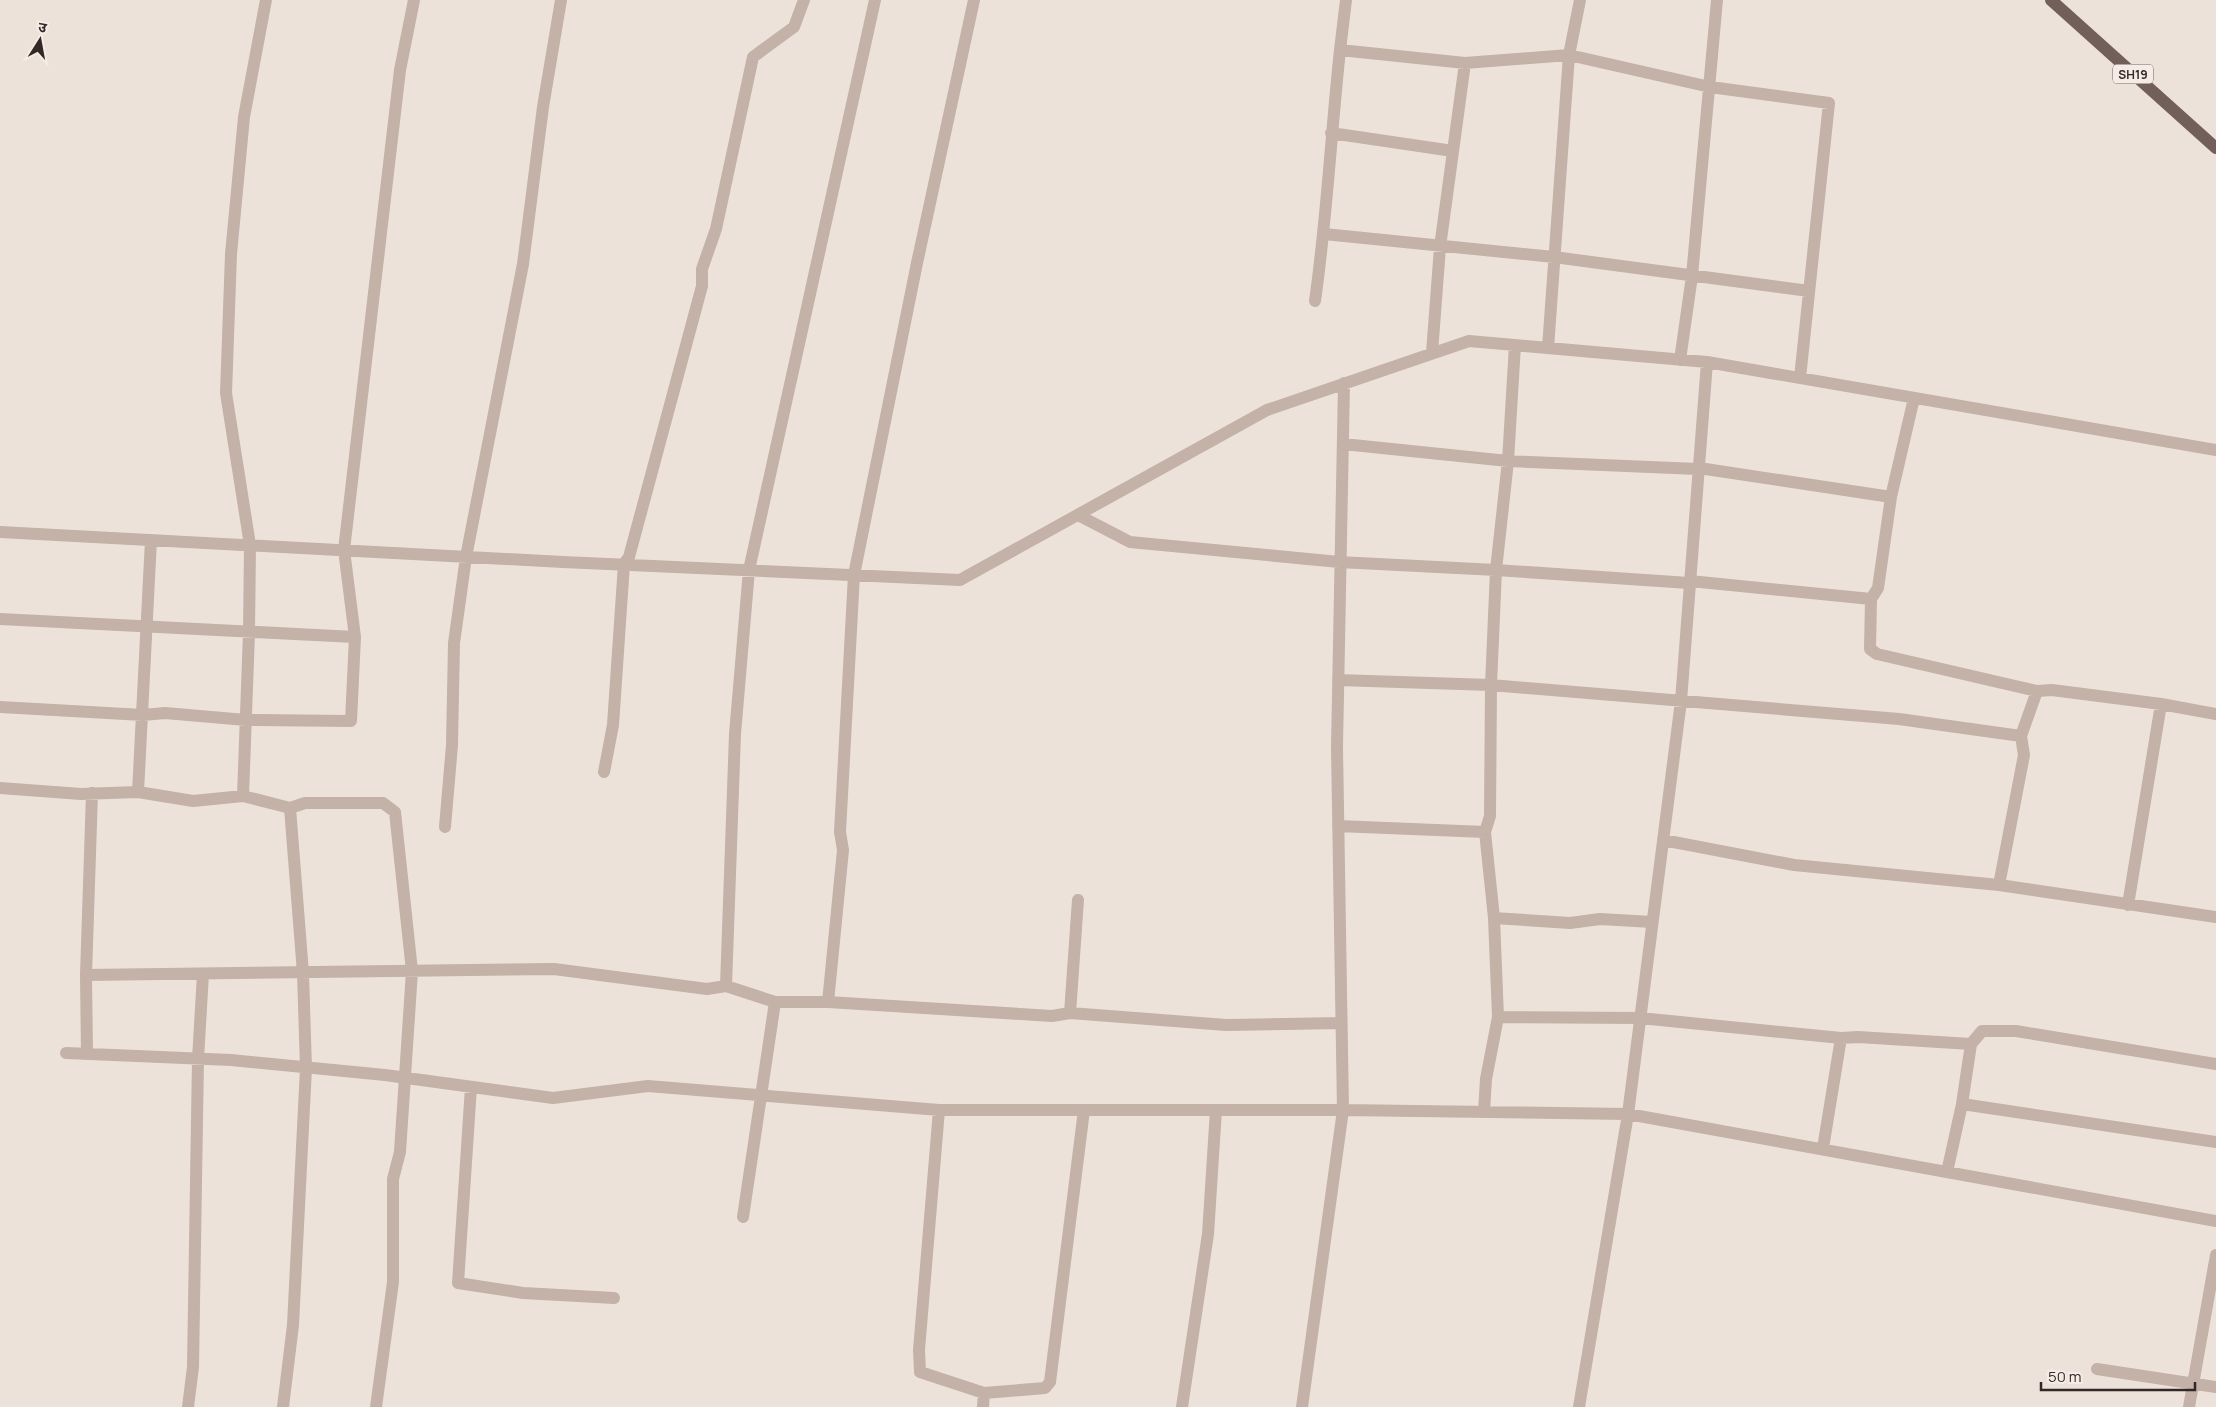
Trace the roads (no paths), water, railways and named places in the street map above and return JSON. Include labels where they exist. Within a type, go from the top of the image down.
[{"type":"main road","name":"SH19","points":[[2051,0],[2216,148]]},
{"type":"street","points":[[243,796],[250,545],[226,393],[231,254],[244,117],[266,0]]},
{"type":"street","points":[[0,706],[143,715],[165,713],[246,720],[351,720],[355,637],[344,550],[400,70],[414,0]]},
{"type":"street","points":[[445,827],[452,745],[454,643],[466,556],[523,264],[543,107],[561,0]]},
{"type":"street","points":[[604,772],[614,725],[624,564],[629,557],[702,286],[702,269],[716,229],[753,57],[794,27],[804,0]]},
{"type":"street","points":[[726,986],[735,734],[749,570],[875,0]]},
{"type":"street","points":[[828,1002],[843,850],[840,832],[854,575],[917,263],[974,0]]},
{"type":"street","points":[[1315,300],[1324,234],[1331,133],[1346,0]]},
{"type":"street","points":[[1548,348],[1570,56],[1580,0]]},
{"type":"street","points":[[1680,360],[1692,276],[1718,0]]},
{"type":"street","points":[[1340,50],[1465,63],[1570,56],[1710,87],[1829,104],[1800,378]]},
{"type":"street","points":[[1432,353],[1440,247],[1465,63]]},
{"type":"street","points":[[1331,133],[1452,151]]},
{"type":"street","points":[[1324,234],[1554,257],[1809,290]]},
{"type":"street","points":[[0,532],[960,580],[1267,410],[1469,340],[1707,362],[2216,450]]},
{"type":"street","points":[[1484,1112],[1486,1079],[1498,1016],[1494,918],[1486,832],[1490,816],[1491,685],[1496,570],[1508,461],[1515,345]]},
{"type":"street","points":[[1579,1407],[1628,1114],[1681,701],[1707,362]]},
{"type":"street","points":[[1302,1407],[1343,1110],[1338,826],[1338,680],[1344,383]]},
{"type":"street","points":[[1914,398],[1891,497],[1878,588],[1871,600],[1870,649],[1877,654],[2036,692],[2052,690],[2161,704],[2216,714]]},
{"type":"street","points":[[1343,444],[1508,461],[1698,470],[1699,468],[1891,497]]},
{"type":"street","points":[[1078,514],[1130,542],[1339,562],[1690,581],[1871,600]]},
{"type":"street","points":[[138,792],[150,540]]},
{"type":"street","points":[[0,619],[355,637]]},
{"type":"street","points":[[1338,680],[1491,685],[1899,719],[2021,736]]},
{"type":"street","points":[[1999,885],[2024,756],[2021,736],[2036,692]]},
{"type":"street","points":[[2128,905],[2161,704]]},
{"type":"street","points":[[0,788],[81,794],[138,792],[193,801],[243,796],[290,808],[305,803],[383,803],[395,812],[412,971],[400,1152],[393,1179],[393,1282],[376,1407]]},
{"type":"street","points":[[87,1054],[86,976],[92,793]]},
{"type":"street","points":[[283,1407],[293,1325],[306,1068],[303,974],[290,808]]},
{"type":"street","points":[[1338,826],[1486,832]]},
{"type":"street","points":[[1663,840],[1794,865],[1999,885],[2216,917]]},
{"type":"street","points":[[1070,1013],[1078,900]]},
{"type":"street","points":[[1494,918],[1570,923],[1600,918],[1652,922]]},
{"type":"street","points":[[86,976],[554,969],[707,989],[726,986],[775,1002],[828,1002],[1052,1016],[1070,1013],[1226,1025],[1341,1023]]},
{"type":"street","points":[[188,1407],[193,1367],[198,1059],[203,974]]},
{"type":"street","points":[[743,1217],[775,1002]]},
{"type":"street","points":[[1498,1016],[1640,1018],[1841,1038],[1858,1037],[1972,1044]]},
{"type":"street","points":[[1947,1172],[1962,1104],[1972,1044],[1982,1031],[2016,1031],[2216,1064]]},
{"type":"street","points":[[1823,1148],[1841,1038]]},
{"type":"street","points":[[66,1052],[198,1059],[306,1068],[405,1078],[552,1098],[648,1086],[939,1110],[1343,1110],[1628,1114],[2216,1221]]},
{"type":"street","points":[[471,1087],[458,1282],[523,1293],[614,1298]]},
{"type":"street","points":[[1962,1104],[2216,1142]]},
{"type":"street","points":[[939,1110],[919,1350],[920,1372],[984,1393],[1045,1388],[1050,1382],[1084,1110]]},
{"type":"street","points":[[1182,1407],[1208,1234],[1216,1110]]},
{"type":"street","points":[[2189,1407],[2216,1255]]},
{"type":"street","points":[[2097,1369],[2216,1387]]},
{"type":"street","points":[[982,1407],[984,1393]]}]
